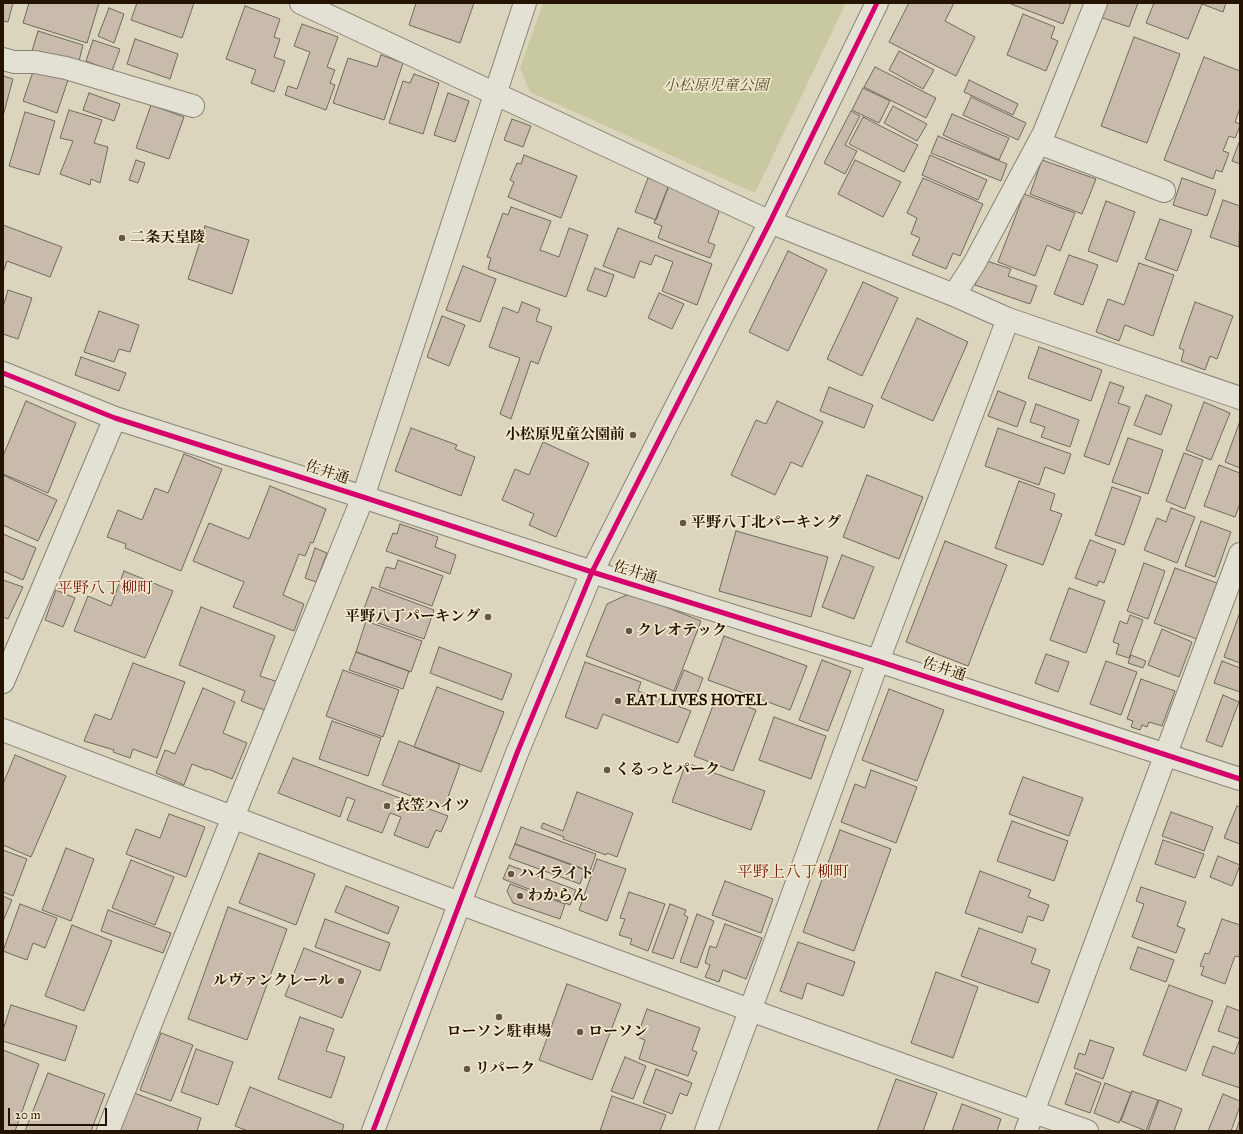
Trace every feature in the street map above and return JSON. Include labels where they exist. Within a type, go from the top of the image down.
[{"type":"street","points":[[301,3],[770,222],[954,295],[1008,319],[1240,398]]},
{"type":"street","points":[[108,1131],[363,497],[525,3]]},
{"type":"street","points":[[373,1131],[516,753],[592,572],[770,222],[877,3]]},
{"type":"street","points":[[954,295],[974,264],[1039,143],[1096,3]]},
{"type":"street","points":[[3,59],[14,62],[35,62],[66,68],[193,106]]},
{"type":"street","points":[[1039,143],[1164,191]]},
{"type":"street","points":[[706,1131],[878,661],[1008,319]]},
{"type":"street","name":"佐井通","points":[[3,373],[115,418],[592,572],[878,661],[1240,779]]},
{"type":"street","points":[[3,682],[115,418]]},
{"type":"street","points":[[1030,1121],[1240,554]]},
{"type":"street","points":[[3,730],[459,903],[750,1010],[1030,1121],[1087,1131]]},
{"type":"green space","name":"小松原児童公園","points":[[543,3],[846,3],[755,193],[530,92],[520,68]]},
{"type":"building","points":[[3,3],[13,3],[8,22],[3,21]]},
{"type":"building","points":[[29,3],[99,3],[87,43],[23,23]]},
{"type":"building","points":[[137,3],[194,3],[182,38],[131,20]]},
{"type":"building","points":[[416,3],[474,3],[460,43],[409,25]]},
{"type":"building","points":[[909,3],[954,3],[945,21],[975,37],[956,76],[889,42]]},
{"type":"building","points":[[1011,3],[1071,3],[1063,24]]},
{"type":"building","points":[[1105,3],[1138,3],[1129,27],[1100,17]]},
{"type":"building","points":[[1154,3],[1226,3],[1223,12],[1202,4],[1188,39],[1146,23]]},
{"type":"building","points":[[245,6],[280,19],[274,37],[280,39],[274,57],[285,61],[274,92],[251,83],[256,70],[226,59]]},
{"type":"building","points":[[109,8],[124,14],[114,43],[98,36]]},
{"type":"building","points":[[1023,14],[1055,27],[1051,38],[1058,41],[1046,71],[1007,55]]},
{"type":"building","points":[[302,24],[338,37],[327,67],[335,70],[330,83],[335,85],[326,110],[285,95],[288,86],[297,89],[310,52],[294,46]]},
{"type":"building","points":[[38,31],[83,45],[78,65],[32,51]]},
{"type":"building","points":[[1134,37],[1180,54],[1147,143],[1101,126]]},
{"type":"building","points":[[135,39],[178,54],[170,79],[127,64]]},
{"type":"building","points":[[93,40],[120,49],[112,71],[86,61]]},
{"type":"building","points":[[899,51],[934,70],[923,89],[889,70]]},
{"type":"building","points":[[381,55],[403,63],[384,120],[333,103],[348,58],[377,67]]},
{"type":"building","points":[[1204,57],[1240,71],[1240,108],[1235,122],[1240,124],[1240,126],[1235,138],[1229,136],[1223,151],[1229,153],[1222,172],[1216,170],[1213,179],[1164,160]]},
{"type":"building","points":[[35,66],[69,77],[57,113],[23,101]]},
{"type":"building","points":[[875,67],[936,98],[926,118],[864,87]]},
{"type":"building","points":[[414,74],[439,83],[423,134],[389,123],[403,81],[410,83]]},
{"type":"building","points":[[3,76],[13,79],[3,116]]},
{"type":"building","points":[[969,80],[1018,104],[1013,115],[964,92]]},
{"type":"building","points":[[863,88],[890,101],[879,123],[852,110]]},
{"type":"building","points":[[89,93],[120,104],[114,121],[83,110]]},
{"type":"building","points":[[448,93],[469,101],[455,142],[434,135]]},
{"type":"building","points":[[971,97],[1026,123],[1018,140],[963,115]]},
{"type":"building","points":[[151,105],[184,117],[169,159],[136,148]]},
{"type":"building","points":[[893,106],[927,124],[917,141],[884,123]]},
{"type":"building","points":[[69,110],[102,120],[94,143],[108,147],[100,183],[91,179],[90,185],[60,174],[73,141],[60,138]]},
{"type":"building","points":[[851,111],[860,116],[845,145],[857,151],[845,174],[824,163]]},
{"type":"building","points":[[25,112],[55,121],[39,175],[9,166]]},
{"type":"building","points":[[952,114],[1009,138],[999,160],[943,135]]},
{"type":"building","points":[[863,117],[918,145],[904,172],[849,144]]},
{"type":"building","points":[[512,119],[531,126],[523,147],[504,140]]},
{"type":"building","points":[[938,136],[1007,164],[1001,181],[931,153]]},
{"type":"building","points":[[1240,140],[1240,164],[1232,161]]},
{"type":"building","points":[[524,155],[577,176],[561,218],[508,197],[514,182],[510,180],[517,163],[521,164]]},
{"type":"building","points":[[930,155],[987,180],[978,200],[922,175]]},
{"type":"building","points":[[136,160],[145,163],[138,183],[129,180]]},
{"type":"building","points":[[855,160],[901,182],[883,217],[838,194]]},
{"type":"building","points":[[1042,160],[1096,179],[1082,214],[1030,194]]},
{"type":"building","points":[[648,178],[669,185],[656,220],[635,212]]},
{"type":"building","points":[[923,178],[983,204],[960,256],[953,253],[946,269],[912,255],[920,238],[911,234],[917,218],[907,213]]},
{"type":"building","points":[[1182,178],[1216,190],[1207,216],[1173,205]]},
{"type":"building","points":[[669,185],[721,206],[708,242],[715,245],[710,258],[658,238],[662,226],[654,223]]},
{"type":"building","points":[[1024,194],[1075,213],[1060,251],[1047,245],[1035,276],[998,262]]},
{"type":"building","points":[[1223,200],[1240,206],[1239,247],[1210,237]]},
{"type":"building","points":[[1106,201],[1135,212],[1117,262],[1088,251]]},
{"type":"building","points":[[511,207],[551,221],[540,250],[559,257],[569,228],[588,235],[566,297],[488,269],[491,258],[487,257],[503,213],[508,215]]},
{"type":"building","points":[[1160,219],[1192,230],[1177,271],[1145,259]]},
{"type":"building","points":[[3,225],[62,247],[50,277],[7,261],[3,273]]},
{"type":"building","points":[[205,226],[249,240],[232,294],[188,279]]},
{"type":"building","points":[[618,228],[712,264],[697,305],[662,291],[673,262],[655,255],[651,265],[640,261],[634,278],[603,266]]},
{"type":"building","points":[[788,251],[827,270],[788,351],[749,332]]},
{"type":"building","points":[[1069,255],[1098,265],[1083,305],[1054,294]]},
{"type":"building","points":[[984,260],[1011,269],[1008,276],[1037,286],[1030,304],[975,285]]},
{"type":"building","points":[[1139,263],[1174,275],[1153,336],[1125,325],[1119,341],[1096,332],[1108,299],[1124,305]]},
{"type":"building","points":[[463,266],[496,279],[480,322],[446,310]]},
{"type":"building","points":[[595,268],[614,275],[606,297],[587,290]]},
{"type":"building","points":[[863,282],[898,298],[862,376],[827,359]]},
{"type":"building","points":[[8,290],[32,298],[18,339],[3,334],[3,307]]},
{"type":"building","points":[[659,293],[684,304],[672,329],[648,318]]},
{"type":"building","points":[[522,302],[540,309],[536,321],[552,327],[538,364],[531,361],[511,419],[500,414],[520,358],[489,347],[503,307],[518,313]]},
{"type":"building","points":[[1195,302],[1233,316],[1217,359],[1210,356],[1205,370],[1181,361],[1184,350],[1179,348]]},
{"type":"building","points":[[99,311],[139,325],[130,352],[119,349],[114,362],[84,352]]},
{"type":"building","points":[[442,316],[465,325],[449,366],[427,357]]},
{"type":"building","points":[[917,318],[968,342],[933,421],[881,398]]},
{"type":"building","points":[[1039,347],[1102,370],[1091,401],[1028,378]]},
{"type":"building","points":[[81,357],[126,373],[119,391],[75,375]]},
{"type":"building","points":[[1110,382],[1124,387],[1118,403],[1130,407],[1109,465],[1084,456]]},
{"type":"building","points":[[829,387],[873,405],[864,428],[820,411]]},
{"type":"building","points":[[998,391],[1026,402],[1017,427],[988,416]]},
{"type":"building","points":[[1146,395],[1172,405],[1161,435],[1134,425]]},
{"type":"building","points":[[26,401],[76,423],[48,493],[3,474],[3,456]]},
{"type":"building","points":[[777,401],[823,422],[802,467],[791,462],[775,495],[731,475],[756,420],[766,424]]},
{"type":"building","points":[[1204,402],[1230,413],[1211,460],[1186,450]]},
{"type":"building","points":[[1036,404],[1079,420],[1070,447],[1041,437],[1045,427],[1030,422]]},
{"type":"building","points":[[1240,421],[1240,468],[1225,462]]},
{"type":"building","points":[[411,428],[457,445],[455,449],[475,457],[461,496],[395,471]]},
{"type":"building","points":[[998,428],[1071,454],[1064,474],[1045,467],[1039,485],[985,466]]},
{"type":"building","points":[[1128,438],[1163,450],[1148,494],[1112,482]]},
{"type":"building","points":[[543,442],[589,463],[556,537],[529,525],[534,514],[502,500],[515,469],[529,475]]},
{"type":"building","points":[[1184,453],[1203,460],[1185,509],[1166,501]]},
{"type":"building","points":[[184,454],[222,469],[181,571],[125,548],[126,544],[107,537],[118,510],[142,520],[155,488],[168,493]]},
{"type":"building","points":[[1219,465],[1240,473],[1240,503],[1235,517],[1204,506]]},
{"type":"building","points":[[3,475],[57,500],[38,541],[3,525]]},
{"type":"building","points":[[867,475],[923,497],[899,559],[843,537]]},
{"type":"building","points":[[1019,481],[1055,494],[1050,510],[1062,514],[1043,565],[995,548]]},
{"type":"building","points":[[270,486],[326,509],[313,543],[311,542],[305,556],[299,554],[283,595],[304,604],[294,631],[233,607],[244,582],[193,561],[209,523],[249,539]]},
{"type":"building","points":[[1112,487],[1141,497],[1124,545],[1095,535]]},
{"type":"building","points":[[1171,508],[1195,517],[1177,563],[1144,550],[1157,518],[1166,522]]},
{"type":"building","points":[[1201,521],[1231,532],[1215,577],[1185,566]]},
{"type":"building","points":[[400,524],[438,537],[435,547],[456,555],[450,574],[386,551],[393,533],[397,534]]},
{"type":"building","points":[[736,531],[828,557],[811,617],[719,591]]},
{"type":"building","points":[[3,534],[36,548],[23,580],[3,571]]},
{"type":"building","points":[[1090,540],[1116,550],[1104,583],[1099,581],[1097,586],[1075,578]]},
{"type":"building","points":[[945,541],[1007,565],[968,666],[906,642]]},
{"type":"building","points":[[315,548],[327,553],[316,582],[305,578]]},
{"type":"building","points":[[842,555],[874,567],[854,619],[822,607]]},
{"type":"building","points":[[398,560],[443,576],[432,606],[379,587],[386,567],[395,569]]},
{"type":"building","points":[[1144,563],[1165,571],[1148,619],[1127,611]]},
{"type":"building","points":[[1175,568],[1217,583],[1197,639],[1154,623]]},
{"type":"building","points":[[124,571],[173,591],[145,658],[74,631],[88,596],[111,606]]},
{"type":"building","points":[[3,580],[23,587],[8,619],[3,617]]},
{"type":"building","points":[[372,587],[434,610],[424,639],[361,617]]},
{"type":"building","points":[[1069,588],[1105,601],[1086,653],[1050,640]]},
{"type":"building","points":[[56,590],[75,598],[63,627],[45,620]]},
{"type":"building","points":[[631,593],[701,621],[674,691],[586,656],[607,604]]},
{"type":"building","points":[[201,607],[275,636],[260,676],[278,682],[267,711],[241,701],[245,691],[179,665]]},
{"type":"building","points":[[1240,612],[1240,663],[1224,657]]},
{"type":"building","points":[[1130,615],[1143,620],[1129,658],[1116,654],[1119,644],[1113,642],[1120,621],[1127,624]]},
{"type":"building","points":[[366,621],[422,641],[411,672],[356,652]]},
{"type":"building","points":[[1162,629],[1192,642],[1179,677],[1148,665]]},
{"type":"building","points":[[724,636],[807,666],[790,710],[708,680]]},
{"type":"building","points":[[439,647],[512,674],[502,700],[430,673]]},
{"type":"building","points":[[356,652],[409,671],[403,689],[349,670]]},
{"type":"building","points":[[1046,654],[1069,662],[1058,692],[1035,683]]},
{"type":"building","points":[[1131,655],[1146,661],[1143,668],[1128,663]]},
{"type":"building","points":[[822,660],[851,671],[828,731],[799,720]]},
{"type":"building","points":[[1106,661],[1137,672],[1121,715],[1090,704]]},
{"type":"building","points":[[1222,661],[1240,668],[1240,692],[1214,683]]},
{"type":"building","name":"EAT LIVES HOTEL","points":[[585,662],[641,682],[638,691],[691,711],[678,743],[603,714],[597,729],[565,717]]},
{"type":"building","points":[[133,663],[185,682],[157,758],[133,749],[130,758],[113,752],[114,750],[84,741],[95,714],[111,720]]},
{"type":"building","points":[[343,670],[399,690],[383,737],[326,716]]},
{"type":"building","points":[[684,670],[703,678],[693,704],[673,697]]},
{"type":"building","points":[[1141,679],[1175,691],[1162,726],[1149,722],[1147,727],[1142,725],[1140,730],[1131,727],[1133,721],[1127,719]]},
{"type":"building","points":[[437,687],[504,712],[481,772],[414,747]]},
{"type":"building","points":[[203,688],[235,702],[223,733],[247,743],[232,779],[192,764],[184,785],[156,773],[165,750],[175,754]]},
{"type":"building","points":[[889,689],[944,710],[917,781],[862,760]]},
{"type":"building","points":[[717,695],[756,710],[733,771],[694,756]]},
{"type":"building","points":[[1223,695],[1239,702],[1222,747],[1206,741]]},
{"type":"building","points":[[774,717],[826,736],[811,779],[759,760]]},
{"type":"building","points":[[332,721],[381,738],[368,776],[319,759]]},
{"type":"building","points":[[399,741],[460,764],[444,808],[382,785]]},
{"type":"building","points":[[15,755],[66,776],[31,857],[3,845],[3,784]]},
{"type":"building","name":"衣笠ハイツ","points":[[293,758],[448,816],[441,832],[436,830],[428,848],[394,835],[401,817],[390,813],[382,833],[347,820],[355,800],[347,797],[340,817],[278,793]]},
{"type":"building","points":[[686,763],[765,791],[751,830],[672,802]]},
{"type":"building","points":[[871,770],[917,787],[896,843],[841,822],[855,784],[865,788]]},
{"type":"building","points":[[1023,777],[1083,798],[1069,836],[1009,814]]},
{"type":"building","points":[[577,792],[633,813],[617,857],[607,853],[606,855],[563,839],[564,837],[541,828],[543,823],[563,831]]},
{"type":"building","points":[[1237,806],[1240,807],[1240,844],[1224,838]]},
{"type":"building","points":[[1171,812],[1213,827],[1204,851],[1162,836]]},
{"type":"building","points":[[169,814],[205,827],[186,877],[126,854],[136,829],[160,838]]},
{"type":"building","points":[[1012,821],[1068,841],[1054,881],[997,861]]},
{"type":"building","points":[[521,827],[596,854],[590,871],[515,844]]},
{"type":"building","points":[[840,830],[891,849],[854,951],[803,932]]},
{"type":"building","points":[[1163,840],[1204,854],[1195,878],[1155,864]]},
{"type":"building","points":[[515,844],[585,870],[580,884],[509,858]]},
{"type":"building","points":[[66,848],[94,859],[71,921],[42,910]]},
{"type":"building","points":[[3,850],[27,859],[13,896],[3,892]]},
{"type":"building","points":[[259,853],[315,874],[296,925],[239,903]]},
{"type":"building","points":[[1218,856],[1240,865],[1232,886],[1210,877]]},
{"type":"building","points":[[597,859],[626,869],[607,921],[579,910]]},
{"type":"building","points":[[131,860],[174,877],[155,925],[112,908]]},
{"type":"building","points":[[509,865],[576,890],[570,905],[503,879]]},
{"type":"building","points":[[980,871],[1031,890],[1028,897],[1049,905],[1043,921],[1028,916],[1022,933],[965,913]]},
{"type":"building","points":[[725,881],[773,899],[761,933],[712,915]]},
{"type":"building","points":[[510,884],[565,904],[560,919],[513,903],[507,891]]},
{"type":"building","points":[[346,886],[399,907],[388,934],[335,912]]},
{"type":"building","points":[[1141,887],[1186,902],[1177,926],[1185,929],[1176,953],[1132,937],[1144,904],[1136,901]]},
{"type":"building","points":[[629,892],[665,904],[648,951],[630,944],[632,939],[619,935],[625,919],[620,918]]},
{"type":"building","points":[[3,896],[12,900],[3,921]]},
{"type":"building","points":[[20,904],[57,918],[45,948],[33,943],[27,960],[3,951]]},
{"type":"building","points":[[670,904],[686,910],[684,915],[688,917],[673,959],[652,952]]},
{"type":"building","points":[[228,907],[287,929],[247,1040],[188,1019]]},
{"type":"building","points":[[108,910],[171,933],[163,953],[101,931]]},
{"type":"building","points":[[697,914],[714,921],[697,968],[680,962]]},
{"type":"building","points":[[325,919],[390,943],[380,971],[315,947]]},
{"type":"building","points":[[1222,919],[1240,925],[1240,957],[1235,956],[1225,984],[1201,975],[1204,967],[1200,966],[1205,953],[1209,954]]},
{"type":"building","points":[[725,924],[762,938],[746,979],[723,970],[719,982],[705,977],[710,965],[705,963],[710,946],[716,948]]},
{"type":"building","points":[[72,925],[112,941],[84,1011],[45,996]]},
{"type":"building","points":[[979,928],[1036,949],[1031,963],[1050,970],[1038,1003],[961,976]]},
{"type":"building","points":[[798,942],[855,962],[843,996],[807,983],[802,999],[780,991]]},
{"type":"building","points":[[1138,947],[1174,960],[1166,982],[1130,969]]},
{"type":"building","points":[[304,948],[361,971],[342,1018],[285,996]]},
{"type":"building","points":[[936,972],[978,987],[953,1058],[911,1043]]},
{"type":"building","name":"ローソン","points":[[567,984],[621,1004],[592,1080],[539,1060]]},
{"type":"building","points":[[1169,985],[1213,1001],[1186,1071],[1143,1055]]},
{"type":"building","points":[[11,1005],[77,1026],[65,1061],[3,1041],[3,1030]]},
{"type":"building","points":[[1227,1006],[1240,1011],[1240,1039],[1218,1031]]},
{"type":"building","points":[[647,1009],[700,1028],[692,1050],[697,1052],[688,1076],[639,1059],[645,1040],[637,1037]]},
{"type":"building","points":[[300,1017],[334,1029],[326,1051],[345,1057],[331,1098],[278,1079]]},
{"type":"building","points":[[161,1033],[193,1045],[171,1101],[140,1090]]},
{"type":"building","points":[[1240,1039],[1240,1088],[1202,1075],[1213,1046],[1234,1054]]},
{"type":"building","points":[[1090,1040],[1114,1048],[1103,1079],[1074,1068],[1079,1053],[1085,1055]]},
{"type":"building","points":[[196,1049],[233,1062],[218,1105],[181,1092]]},
{"type":"building","points":[[3,1050],[39,1064],[15,1131],[3,1131]]},
{"type":"building","points":[[625,1057],[646,1066],[633,1099],[611,1091]]},
{"type":"building","points":[[656,1069],[692,1083],[687,1096],[680,1093],[672,1114],[643,1103]]},
{"type":"building","points":[[48,1073],[105,1094],[91,1131],[25,1131]]},
{"type":"building","points":[[1076,1073],[1101,1083],[1090,1113],[1065,1104]]},
{"type":"building","points":[[896,1079],[937,1093],[923,1131],[877,1131]]},
{"type":"building","points":[[1105,1083],[1131,1093],[1119,1123],[1094,1113]]},
{"type":"building","points":[[250,1087],[344,1125],[342,1131],[248,1131],[235,1126]]},
{"type":"building","points":[[1132,1091],[1158,1100],[1146,1131],[1121,1121]]},
{"type":"building","points":[[134,1093],[201,1118],[197,1131],[120,1131]]},
{"type":"building","points":[[1223,1094],[1240,1101],[1240,1106],[1231,1131],[1208,1131]]},
{"type":"building","points":[[612,1096],[666,1115],[660,1131],[600,1131]]},
{"type":"building","points":[[1159,1100],[1182,1109],[1174,1131],[1148,1131]]},
{"type":"building","points":[[962,1104],[1001,1119],[997,1131],[952,1131]]},
{"type":"building","points":[[1240,1119],[1240,1131],[1236,1131]]},
{"type":"cycle path","points":[[373,1131],[517,753],[592,572],[770,222],[877,3]]},
{"type":"cycle path","points":[[3,373],[115,418],[592,572],[878,661],[1240,779]]},
{"type":"place","name":"二条天皇陵","points":[[122,238]]},
{"type":"place","name":"小松原児童公園前","points":[[633,435]]},
{"type":"place","name":"平野八丁北パーキング","points":[[683,523]]},
{"type":"place","name":"平野八丁パーキング","points":[[488,617]]},
{"type":"place","name":"クレオテック","points":[[629,631]]},
{"type":"place","name":"EAT LIVES HOTEL","points":[[618,701]]},
{"type":"place","name":"くるっとパーク","points":[[607,770]]},
{"type":"place","name":"衣笠ハイツ","points":[[387,806]]},
{"type":"place","name":"ハイライト","points":[[511,874]]},
{"type":"place","name":"わからん","points":[[520,896]]},
{"type":"place","name":"ルヴァンクレール","points":[[341,981]]},
{"type":"place","name":"ローソン駐車場","points":[[499,1017]]},
{"type":"place","name":"ローソン","points":[[580,1032]]},
{"type":"place","name":"リパーク","points":[[467,1069]]},
{"type":"district","name":"平野八丁柳町","points":[[105,589]]},
{"type":"district","name":"平野上八丁柳町","points":[[793,873]]}]
